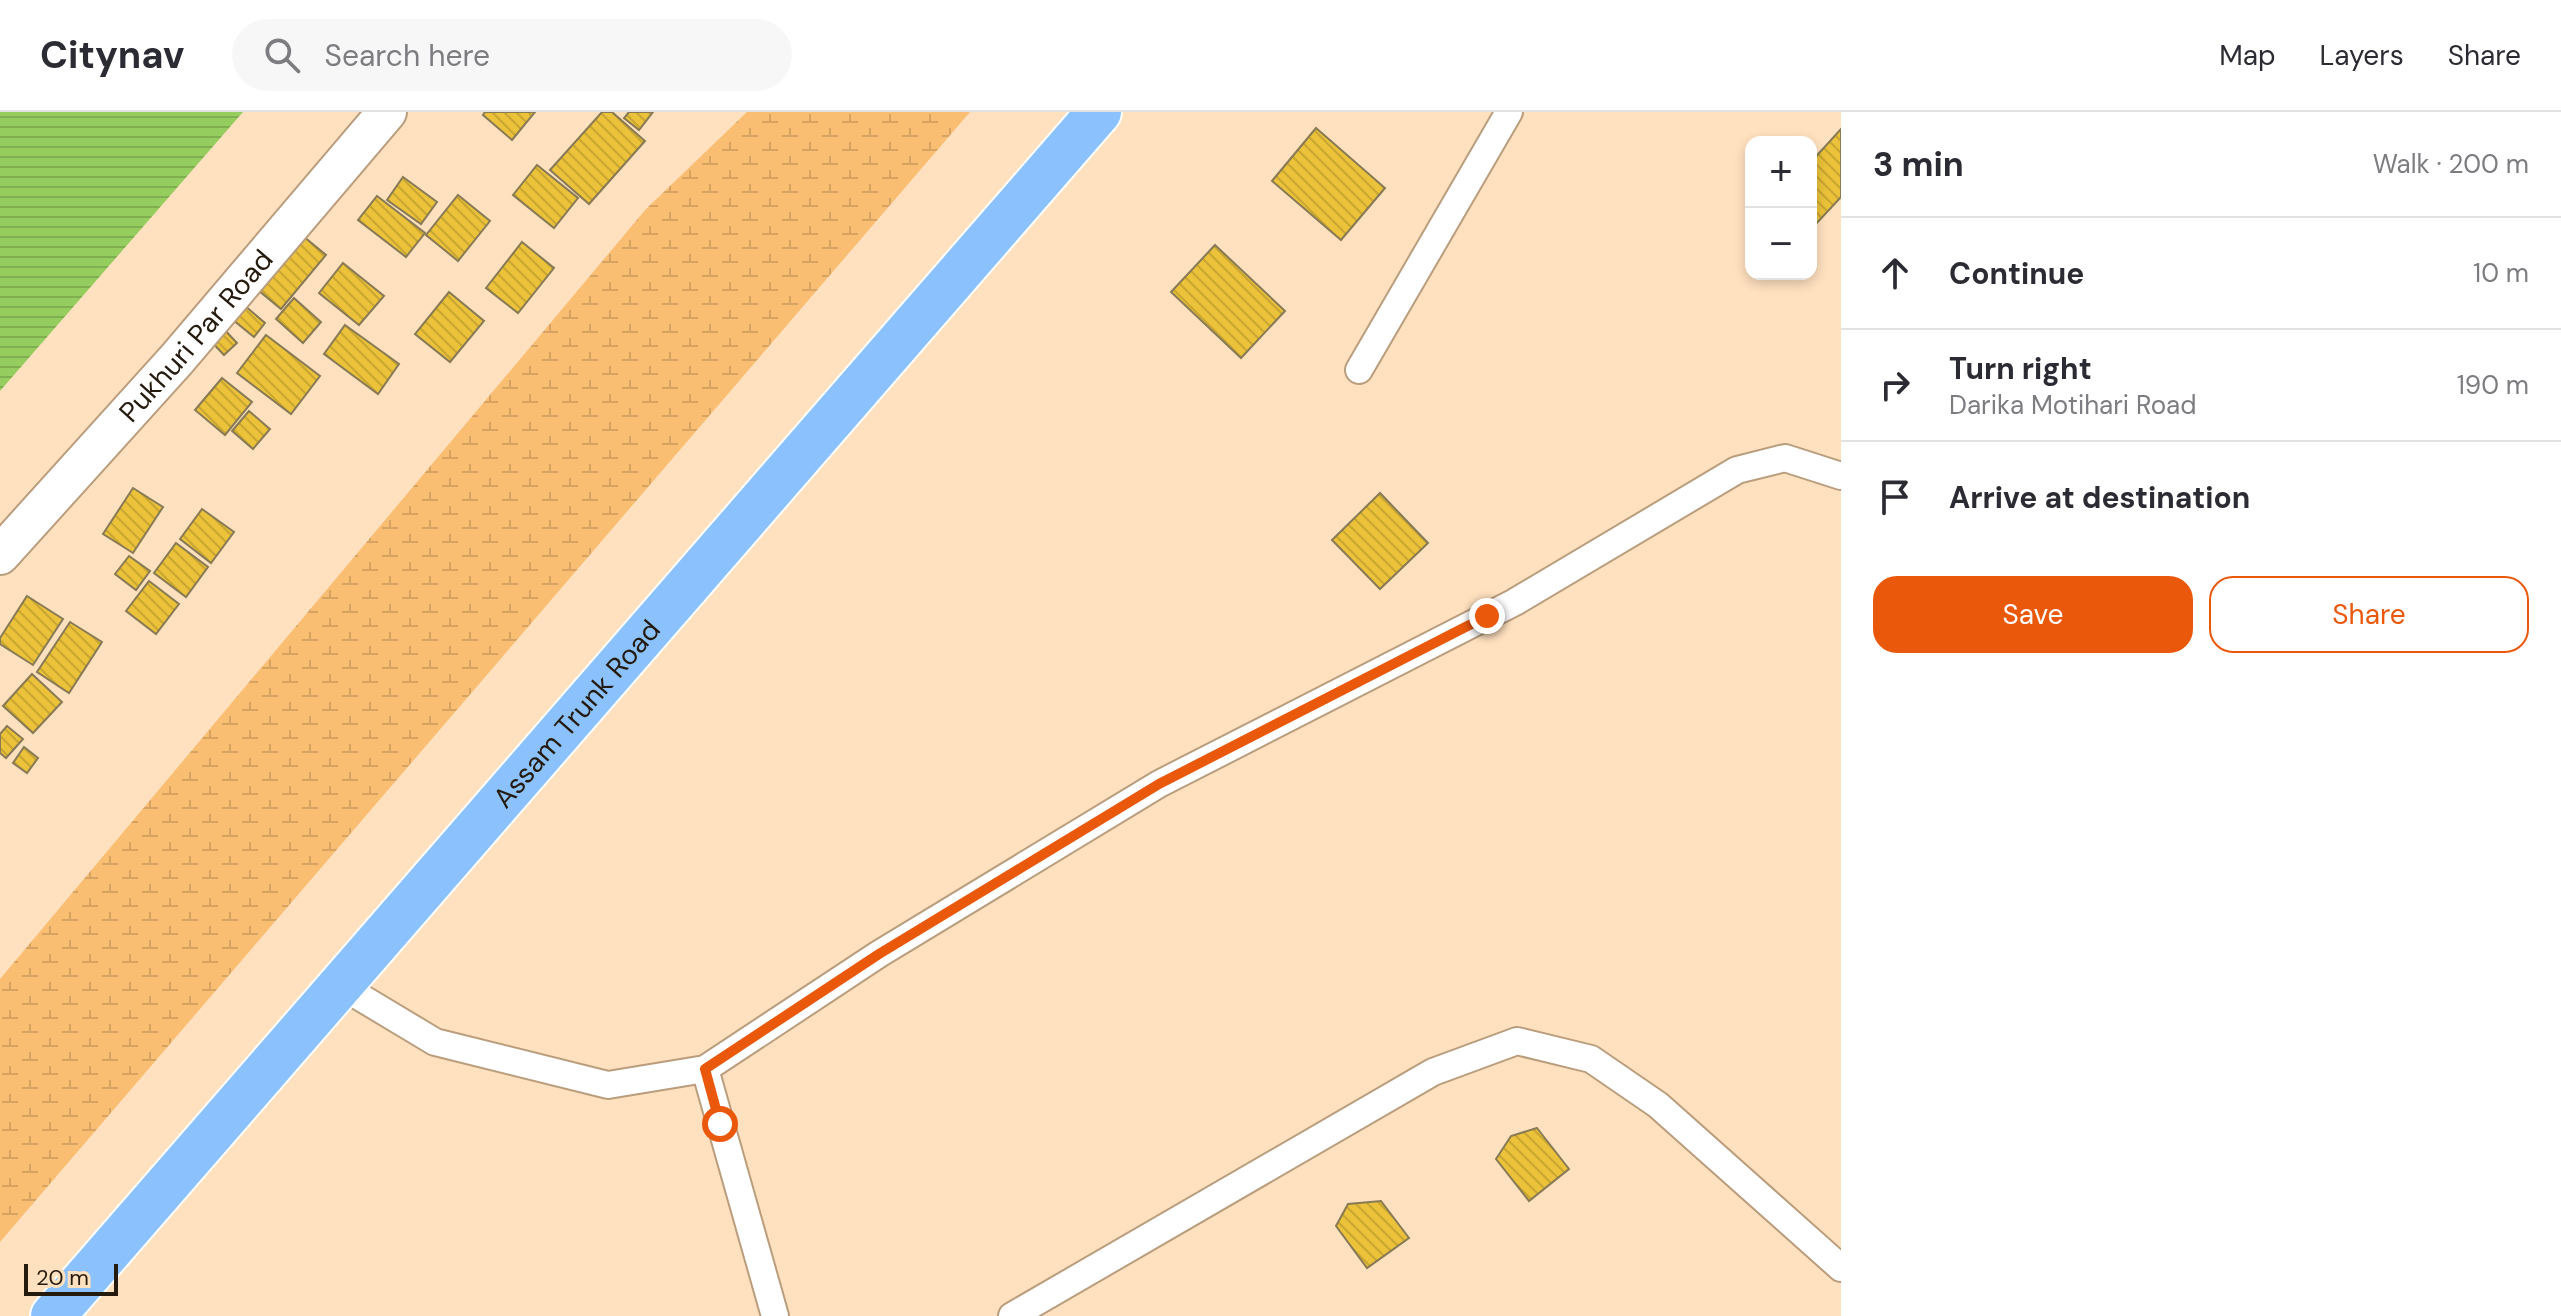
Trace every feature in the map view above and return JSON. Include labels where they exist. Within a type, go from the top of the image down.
[{"type":"highway","name":"Assam Trunk Road","points":[[53,1316],[1099,112]]},
{"type":"street","name":"Pukhuri Par Road","points":[[0,555],[177,359],[387,112]]},
{"type":"street","points":[[1359,370],[1509,112]]},
{"type":"street","points":[[340,985],[435,1042],[608,1085],[705,1069],[879,954],[1159,784],[1515,602],[1737,470],[1785,458],[1841,476]]},
{"type":"street","points":[[1012,1316],[1433,1072],[1517,1041],[1591,1059],[1658,1105],[1841,1268]]},
{"type":"street","points":[[705,1069],[775,1316]]},
{"type":"green space","points":[[747,112],[970,112],[0,1242],[0,979],[646,209]]},
{"type":"shaded area","points":[[0,112],[243,112],[0,391]]},
{"type":"building","points":[[485,112],[535,112],[512,140],[483,115]]},
{"type":"building","points":[[602,112],[612,112],[645,141],[589,204],[550,170]]},
{"type":"building","points":[[629,112],[653,112],[639,130],[624,118]]},
{"type":"building","points":[[1316,128],[1385,188],[1341,240],[1272,181]]},
{"type":"building","points":[[1841,129],[1841,197],[1817,223],[1817,208],[1817,155]]},
{"type":"building","points":[[537,165],[578,198],[554,228],[513,195]]},
{"type":"building","points":[[403,177],[437,202],[421,224],[387,200]]},
{"type":"building","points":[[458,195],[490,221],[458,261],[426,235]]},
{"type":"building","points":[[377,196],[425,233],[406,257],[358,220]]},
{"type":"building","points":[[303,236],[326,255],[281,309],[258,290]]},
{"type":"building","points":[[522,242],[554,268],[518,313],[486,288]]},
{"type":"building","points":[[1215,245],[1285,311],[1241,358],[1171,292]]},
{"type":"building","points":[[343,263],[384,296],[359,325],[319,293]]},
{"type":"building","points":[[449,292],[484,321],[450,362],[415,334]]},
{"type":"building","points":[[294,298],[321,322],[303,343],[276,319]]},
{"type":"building","points":[[244,305],[265,323],[254,337],[232,319]]},
{"type":"building","points":[[345,325],[399,364],[378,394],[324,354]]},
{"type":"building","points":[[221,326],[237,343],[224,355],[208,338]]},
{"type":"building","points":[[266,335],[320,376],[291,414],[237,373]]},
{"type":"building","points":[[222,378],[252,402],[225,435],[195,410]]},
{"type":"building","points":[[249,411],[270,429],[253,449],[232,431]]},
{"type":"building","points":[[133,488],[163,507],[133,553],[103,534]]},
{"type":"building","points":[[1380,493],[1428,543],[1380,589],[1332,540]]},
{"type":"building","points":[[202,509],[234,532],[211,563],[180,539]]},
{"type":"building","points":[[176,543],[208,567],[186,597],[154,573]]},
{"type":"building","points":[[129,556],[150,571],[136,590],[115,574]]},
{"type":"building","points":[[149,581],[179,604],[156,634],[126,611]]},
{"type":"building","points":[[27,596],[63,619],[33,665],[0,644],[0,638]]},
{"type":"building","points":[[70,622],[102,642],[69,693],[37,672]]},
{"type":"building","points":[[32,674],[62,702],[33,733],[3,706]]},
{"type":"building","points":[[7,726],[23,739],[6,758],[0,753],[0,734]]},
{"type":"building","points":[[24,747],[38,758],[27,773],[13,763]]},
{"type":"building","points":[[1537,1128],[1569,1169],[1529,1201],[1496,1159],[1511,1136]]},
{"type":"building","points":[[1381,1201],[1409,1238],[1367,1268],[1336,1226],[1348,1204]]},
{"type":"route","points":[[720,1124],[705,1069],[879,954],[1159,784],[1487,616]]}]
